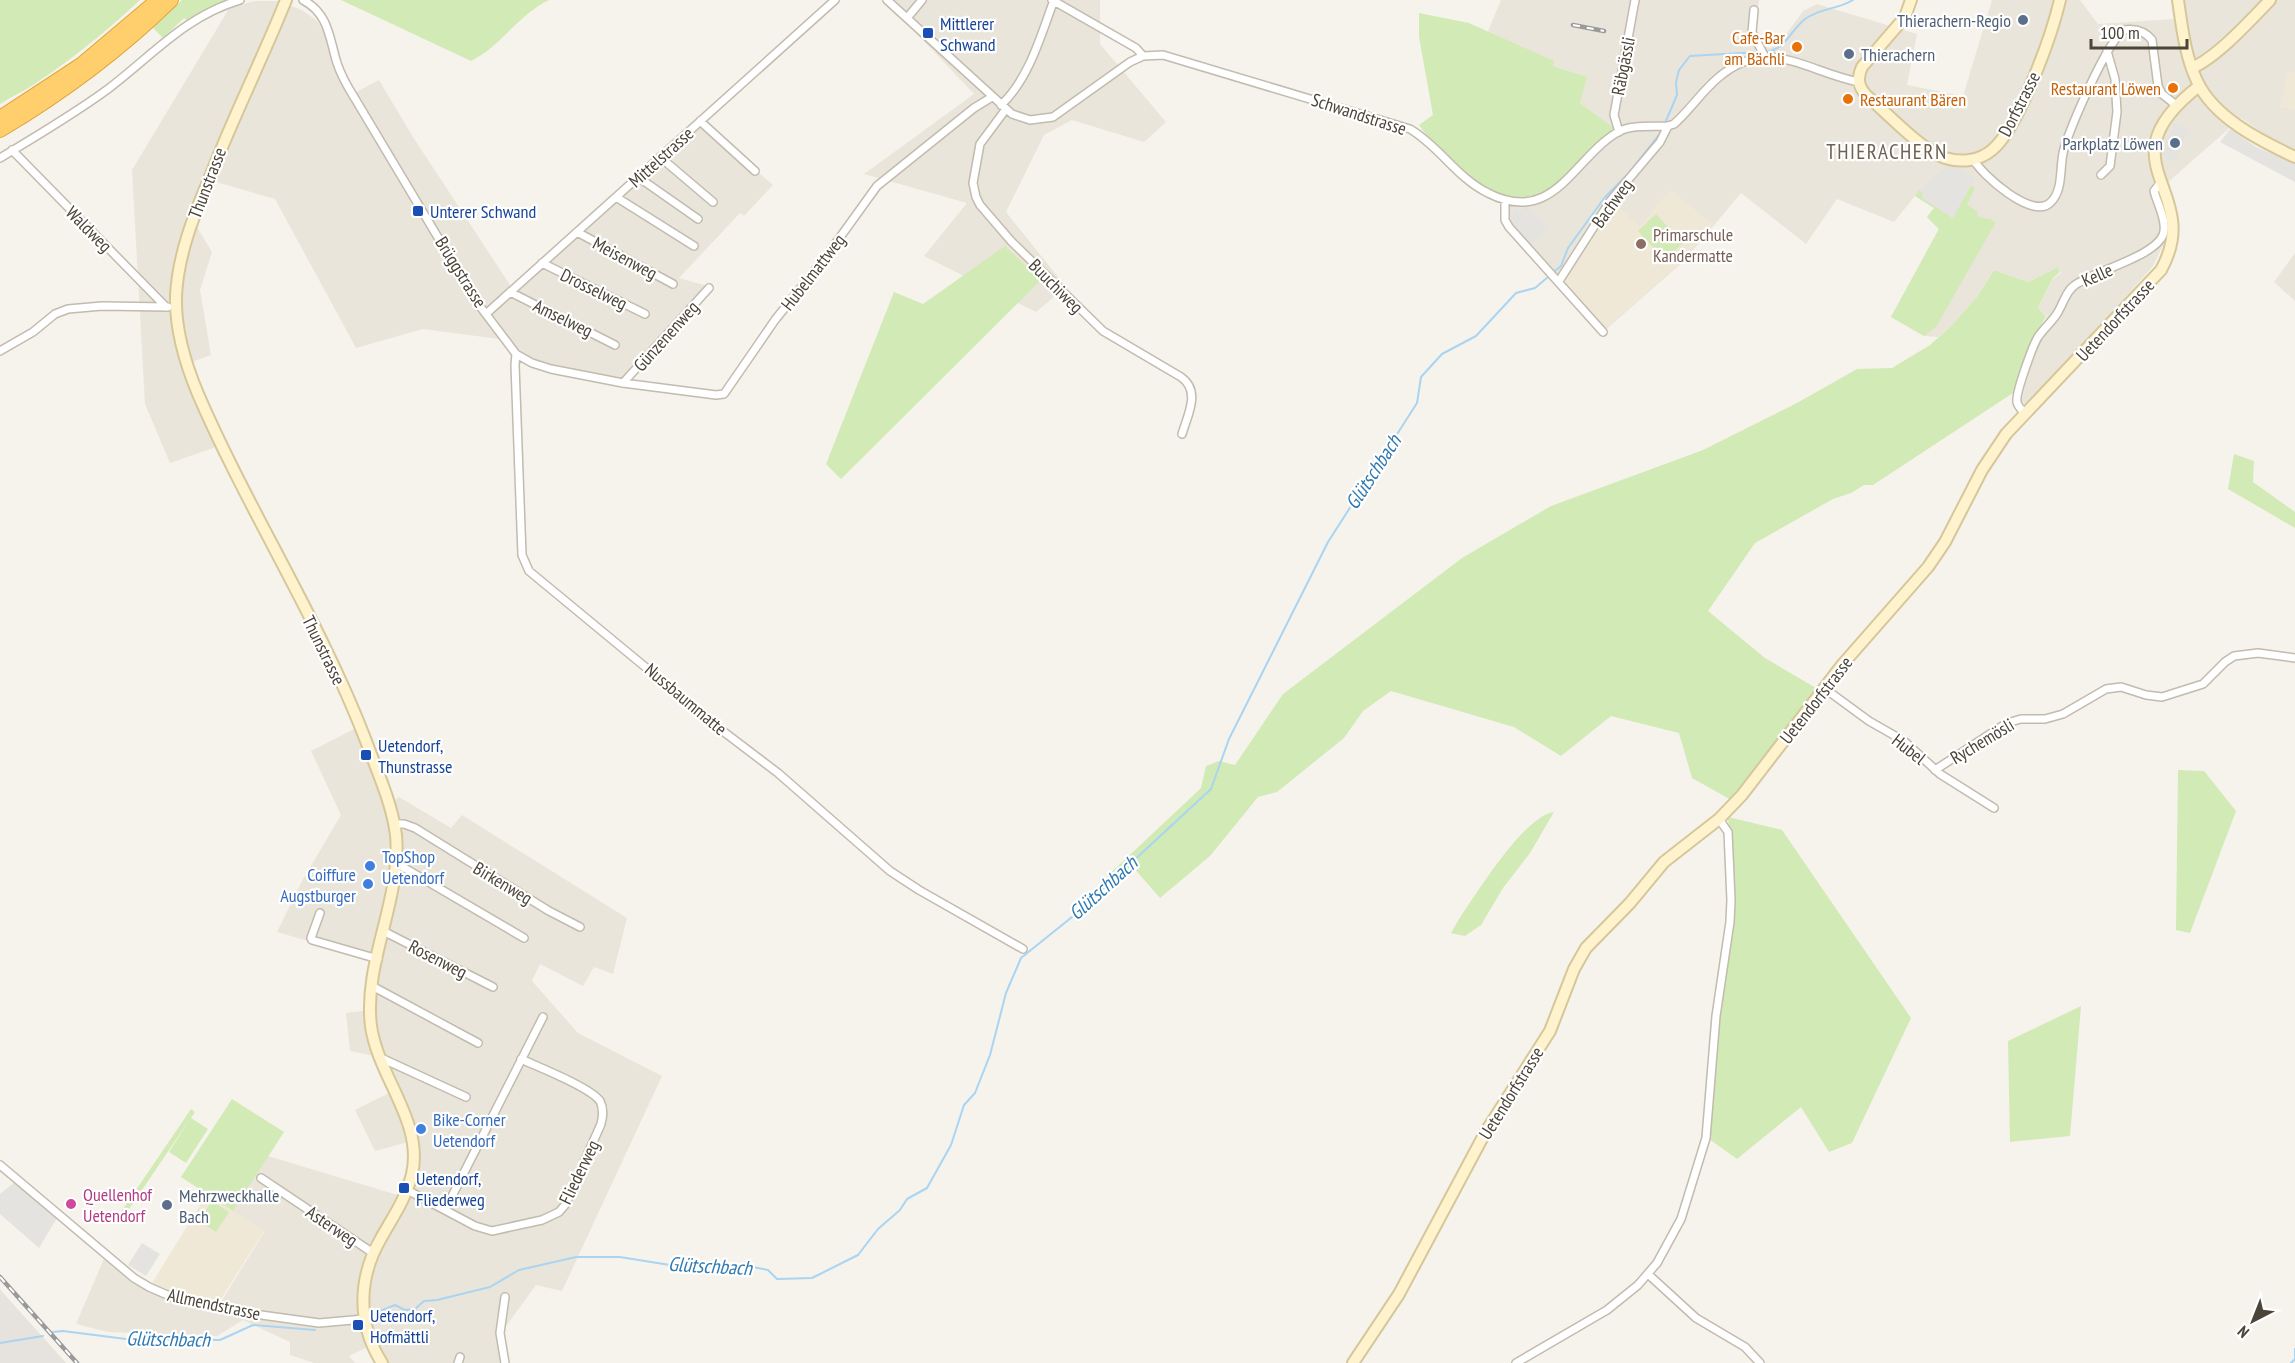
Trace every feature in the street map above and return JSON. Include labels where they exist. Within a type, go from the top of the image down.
[{"type":"highway","points":[[0,118],[81,65],[158,0]]},
{"type":"highway","points":[[0,130],[87,72],[171,0]]},
{"type":"street","points":[[0,158],[108,89],[187,24],[219,7],[240,0]]},
{"type":"street","name":"Thunstrasse","points":[[286,0],[196,210],[181,260],[171,307],[184,356],[198,394],[350,701],[394,824],[396,863],[372,986],[371,1026],[379,1057],[413,1141],[413,1165],[407,1190],[373,1253],[364,1286],[364,1318]]},
{"type":"street","name":"Brüggstrasse","points":[[303,0],[323,16],[341,73],[347,84],[476,301],[516,354],[531,363],[551,369],[623,383]]},
{"type":"street","name":"Mittelstrasse","points":[[487,313],[835,0]]},
{"type":"street","points":[[887,0],[992,97],[1018,117],[1030,120],[1053,117],[1124,66],[1143,56],[1136,48],[1053,0]]},
{"type":"street","points":[[907,18],[922,0]]},
{"type":"street","name":"Buuchiweg","points":[[1053,0],[1027,68],[980,144],[973,183],[976,197],[980,205],[1011,240],[1103,331],[1190,385],[1193,395],[1182,434]]},
{"type":"street","name":"Räbgässli","points":[[1619,132],[1614,115],[1635,0]]},
{"type":"street","points":[[1858,82],[1862,67],[1905,17],[1911,0]]},
{"type":"street","name":"Dorfstrasse","points":[[1973,159],[1991,151],[2008,129],[2044,51],[2060,0]]},
{"type":"street","points":[[2178,0],[2183,39],[2199,86],[2212,102],[2241,127],[2295,157]]},
{"type":"street","points":[[2192,68],[2204,62],[2270,0]]},
{"type":"street","points":[[1754,10],[1753,38],[1764,54]]},
{"type":"street","points":[[1619,132],[1630,128],[1668,126],[1678,120],[1710,86],[1729,70],[1764,54],[1793,60],[1858,82],[1866,95],[1930,150],[1950,159],[1973,159],[1981,171],[2014,197],[2035,207],[2050,203],[2059,187],[2061,161],[2066,142],[2107,51],[2123,30],[2132,29],[2148,35],[2154,48],[2160,90],[2176,105]]},
{"type":"street","points":[[2104,176],[2110,166],[2116,112],[2116,88],[2107,51]]},
{"type":"street","name":"Schwandstrasse","points":[[1143,56],[1154,54],[1171,56],[1404,127],[1424,138],[1468,181],[1489,194],[1505,200],[1532,200],[1551,193],[1619,132]]},
{"type":"street","name":"Uetendorfstrasse","points":[[1353,1363],[1413,1271],[1485,1133],[1550,1031],[1570,976],[1581,955],[1664,862],[1719,819],[1742,795],[1858,646],[1928,567],[1944,542],[1989,457],[2025,414],[2161,270],[2171,246],[2173,228],[2171,211],[2154,159],[2154,141],[2163,122],[2176,105],[2199,86]]},
{"type":"street","name":"Hubelmattweg","points":[[623,383],[716,395],[724,394],[775,320],[828,254],[877,186],[974,108],[992,97]]},
{"type":"street","points":[[700,121],[755,171]]},
{"type":"street","name":"Bachweg","points":[[1557,279],[1611,200],[1660,142],[1668,126]]},
{"type":"street","name":"Waldweg","points":[[12,150],[171,307]]},
{"type":"street","points":[[660,157],[713,202]]},
{"type":"street","points":[[638,177],[698,219]]},
{"type":"street","name":"Kelle","points":[[2025,414],[2019,407],[2017,398],[2032,351],[2038,337],[2058,312],[2069,291],[2080,282],[2130,260],[2160,240],[2164,234],[2154,191],[2161,182]]},
{"type":"street","points":[[616,197],[694,246]]},
{"type":"street","points":[[1505,200],[1505,220],[1509,227],[1603,332]]},
{"type":"street","name":"Meisenweg","points":[[577,232],[673,284]]},
{"type":"street","name":"Drosselweg","points":[[542,263],[645,314]]},
{"type":"street","name":"Günzenenweg","points":[[623,383],[709,288]]},
{"type":"street","name":"Amselweg","points":[[510,292],[615,345]]},
{"type":"street","points":[[0,351],[33,332],[55,314],[68,309],[108,306],[171,307]]},
{"type":"street","name":"Nussbaummatte","points":[[516,354],[522,555],[530,570],[724,732],[778,773],[890,871],[1023,949]]},
{"type":"street","name":"Rychemösli","points":[[1935,770],[2007,723],[2021,719],[2045,719],[2063,714],[2106,688],[2121,687],[2146,695],[2162,697],[2203,684],[2234,656],[2258,653],[2295,658]]},
{"type":"street","name":"Hubel","points":[[1824,688],[1869,721],[1904,741],[1935,770],[1994,808]]},
{"type":"street","points":[[1518,1363],[1607,1310],[1648,1275],[1666,1249],[1681,1220],[1706,1138],[1716,1016],[1731,911],[1728,832],[1719,819]]},
{"type":"street","name":"Birkenweg","points":[[394,824],[404,824],[415,828],[549,911],[580,927]]},
{"type":"street","points":[[396,863],[524,938]]},
{"type":"street","points":[[320,913],[312,940],[378,959]]},
{"type":"street","name":"Rosenweg","points":[[383,930],[493,987]]},
{"type":"street","points":[[372,986],[478,1043]]},
{"type":"street","points":[[445,1209],[543,1017]]},
{"type":"street","points":[[379,1057],[466,1097]]},
{"type":"street","name":"Fliederweg","points":[[407,1190],[482,1229],[498,1231],[551,1217],[559,1212],[570,1196],[601,1124],[602,1105],[592,1094],[521,1059]]},
{"type":"street","name":"Allmendstrasse","points":[[0,1165],[132,1276],[157,1291],[188,1301],[247,1313],[311,1322],[327,1323],[364,1318]]},
{"type":"street","name":"Asterweg","points":[[261,1178],[373,1253]]},
{"type":"street","points":[[1648,1275],[1696,1318],[1745,1347],[1760,1363]]},
{"type":"street","points":[[505,1297],[501,1333],[505,1363]]},
{"type":"street","points":[[364,1318],[369,1337],[382,1363]]},
{"type":"shaded area","points":[[885,0],[1100,0],[1100,44],[1166,122],[1144,142],[1072,120],[1044,135],[1006,212],[1066,287],[1036,312],[924,256],[967,203],[864,174],[974,94]]},
{"type":"shaded area","points":[[1501,0],[1759,0],[1756,35],[1764,46],[1770,48],[1779,44],[1803,11],[1817,4],[1917,34],[1907,85],[1963,96],[1992,0],[2080,0],[2098,24],[2175,19],[2177,0],[2295,0],[2295,72],[2288,73],[2281,107],[2295,110],[2295,152],[2241,118],[2159,190],[2167,237],[2153,266],[2028,407],[2014,394],[2028,352],[2047,316],[2038,308],[2053,279],[2061,273],[2058,267],[2028,282],[1994,270],[1977,297],[1951,326],[1938,337],[1924,336],[1891,317],[1939,229],[1927,217],[1934,208],[1915,196],[1894,222],[1837,199],[1806,244],[1741,193],[1684,261],[1603,332],[1509,227],[1505,200],[1618,132],[1580,103],[1586,77],[1553,66],[1488,31]]},
{"type":"shaded area","points":[[255,1],[278,1],[302,10],[317,21],[325,33],[333,67],[349,96],[379,80],[413,137],[514,291],[701,123],[773,185],[744,216],[740,213],[679,278],[707,286],[623,381],[537,363],[499,339],[423,329],[356,348],[275,199],[213,181],[187,223],[197,227],[212,252],[200,290],[211,355],[183,365],[219,446],[170,463],[145,404],[132,170],[230,7]]},
{"type":"shaded area","points":[[2295,72],[2295,110],[2280,107],[2288,73]]},
{"type":"shaded area","name":"Parkplatz Löwen","points":[[2174,123],[2189,129],[2176,162],[2162,157]]},
{"type":"shaded area","points":[[2230,129],[2256,147],[2295,163],[2295,182],[2220,142]]},
{"type":"shaded area","points":[[1947,165],[1960,168],[1975,178],[1953,218],[1922,198],[1923,194],[1920,191],[1935,173],[1939,174]]},
{"type":"shaded area","name":"Primarschule Kandermatte","points":[[1670,190],[1713,224],[1682,261],[1604,330],[1562,280],[1613,202],[1640,227]]},
{"type":"shaded area","points":[[1526,206],[1549,229],[1531,245],[1509,221],[1513,218],[1509,216],[1516,208],[1521,211]]},
{"type":"shaded area","points":[[2295,253],[2295,301],[2274,282]]},
{"type":"shaded area","points":[[360,726],[389,805],[399,797],[451,828],[462,815],[627,918],[613,974],[594,967],[583,986],[540,964],[532,981],[578,1033],[662,1076],[562,1291],[536,1285],[501,1333],[505,1363],[382,1363],[372,1345],[349,1356],[355,1363],[314,1363],[290,1355],[290,1342],[243,1320],[217,1336],[108,1332],[76,1324],[106,1254],[149,1287],[218,1307],[264,1232],[233,1211],[268,1156],[404,1197],[412,1141],[375,1151],[355,1110],[393,1091],[379,1057],[350,1051],[346,1013],[370,1010],[377,961],[277,932],[302,881],[341,815],[311,751]]},
{"type":"shaded area","points":[[15,1182],[57,1218],[39,1248],[0,1214],[0,1194]]},
{"type":"shaded area","points":[[207,1194],[264,1231],[219,1302],[177,1293],[152,1283]]},
{"type":"shaded area","points":[[142,1243],[160,1254],[146,1276],[128,1265]]},
{"type":"shaded area","points":[[0,1289],[4,1294],[66,1363],[0,1363]]},
{"type":"green space","points":[[0,0],[140,0],[61,66],[0,104]]},
{"type":"green space","points":[[182,0],[225,0],[188,22],[184,18],[163,38],[153,28]]},
{"type":"green space","points":[[341,0],[549,0],[528,13],[492,47],[471,61]]},
{"type":"green space","points":[[1419,13],[1469,23],[1554,61],[1553,66],[1587,77],[1580,103],[1619,132],[1551,193],[1523,201],[1489,194],[1437,149],[1419,125],[1433,115],[1419,37]]},
{"type":"green space","points":[[1971,185],[1975,188],[1967,205],[1978,212],[1977,216],[1996,222],[1936,327],[1924,336],[1891,317],[1939,229],[1927,217],[1934,208],[1915,196],[1919,190],[1952,218]]},
{"type":"green space","points":[[1656,214],[1683,243],[1665,260],[1638,231]]},
{"type":"green space","points":[[1005,246],[1041,280],[841,479],[826,464],[894,292],[923,304]]},
{"type":"green space","points":[[2058,267],[2060,272],[2053,278],[2038,308],[2046,316],[2027,352],[2013,393],[1873,485],[1864,485],[1851,493],[1833,499],[1755,543],[1708,611],[1765,658],[1816,688],[1744,782],[1733,801],[1692,778],[1679,733],[1611,716],[1561,756],[1514,727],[1391,691],[1363,711],[1344,738],[1277,792],[1258,797],[1210,856],[1160,898],[1133,867],[1106,887],[1101,882],[1201,788],[1206,766],[1219,761],[1235,765],[1283,694],[1462,558],[1551,506],[1703,450],[1797,403],[1857,369],[1892,368],[1930,345],[1951,326],[1977,297],[1994,270],[2028,282]]},
{"type":"green space","points":[[2234,454],[2254,461],[2253,482],[2295,512],[2295,528],[2228,489]]},
{"type":"green space","points":[[2178,770],[2204,771],[2236,811],[2190,933],[2176,930]]},
{"type":"green space","points":[[1554,812],[1530,853],[1503,888],[1481,925],[1465,936],[1451,933],[1502,857],[1529,827],[1542,817]]},
{"type":"green space","points":[[1728,817],[1782,830],[1911,1018],[1852,1143],[1829,1152],[1801,1107],[1737,1159],[1709,1139],[1717,1038],[1735,900]]},
{"type":"green space","points":[[2081,1006],[2070,1136],[2010,1142],[2008,1041]]},
{"type":"green space","points":[[232,1099],[284,1132],[233,1211],[181,1177]]},
{"type":"green space","points":[[191,1109],[195,1112],[191,1118],[208,1129],[186,1163],[169,1152],[190,1119],[125,1215],[121,1212]]},
{"type":"green space","points":[[212,1201],[229,1212],[216,1232],[199,1221]]},
{"type":"waterway","name":"Glütschbach","points":[[1766,52],[1783,43],[1811,15],[1853,0]]},
{"type":"waterway","name":"Glütschbach","points":[[1665,123],[1677,95],[1676,82],[1679,70],[1690,56],[1760,52]]},
{"type":"waterway","name":"Glütschbach","points":[[373,1314],[395,1305],[405,1310],[415,1309],[424,1301],[490,1287],[519,1270],[576,1257],[620,1257],[676,1266],[748,1266],[768,1270],[777,1279],[812,1278],[858,1255],[878,1229],[900,1210],[907,1199],[927,1188],[951,1145],[964,1105],[975,1093],[990,1055],[1006,993],[1021,958],[1077,913],[1211,789],[1229,739],[1328,542],[1417,403],[1421,377],[1442,354],[1476,336],[1516,293],[1535,288],[1561,266],[1568,248],[1605,197],[1628,174],[1662,131]]},
{"type":"waterway","name":"Glütschbach","points":[[53,1332],[63,1331],[126,1339],[220,1340],[253,1325],[315,1330]]},
{"type":"waterway","name":"Glütschbach","points":[[0,1343],[43,1336]]},
{"type":"waterway","points":[[2291,1363],[2295,1359],[2295,1349]]},
{"type":"railway","points":[[1573,25],[1604,31]]},
{"type":"railway","points":[[0,1277],[77,1363]]},
{"type":"place","name":"Thierachern-Regio","points":[[2023,20]]},
{"type":"place","name":"Mittlerer Schwand","points":[[928,33]]},
{"type":"place","name":"Cafe-Bar am Bächli","points":[[1797,47]]},
{"type":"place","name":"Thierachern","points":[[1849,54]]},
{"type":"place","name":"Restaurant Löwen","points":[[2173,88]]},
{"type":"place","name":"Restaurant Bären","points":[[1848,99]]},
{"type":"place","name":"Parkplatz Löwen","points":[[2175,143]]},
{"type":"place","name":"Unterer Schwand","points":[[418,211]]},
{"type":"place","name":"Primarschule Kandermatte","points":[[1641,244]]},
{"type":"place","name":"Uetendorf, Thunstrasse","points":[[366,755]]},
{"type":"place","name":"TopShop Uetendorf","points":[[370,866]]},
{"type":"place","name":"Coiffure Augstburger","points":[[368,884]]},
{"type":"place","name":"Bike-Corner Uetendorf","points":[[421,1129]]},
{"type":"place","name":"Uetendorf, Fliederweg","points":[[404,1188]]},
{"type":"place","name":"Quellenhof Uetendorf","points":[[71,1204]]},
{"type":"place","name":"Mehrzweckhalle Bach","points":[[167,1205]]},
{"type":"place","name":"Uetendorf, Hofmättli","points":[[358,1325]]},
{"type":"district","name":"THIERACHERN","points":[[1887,151]]}]
